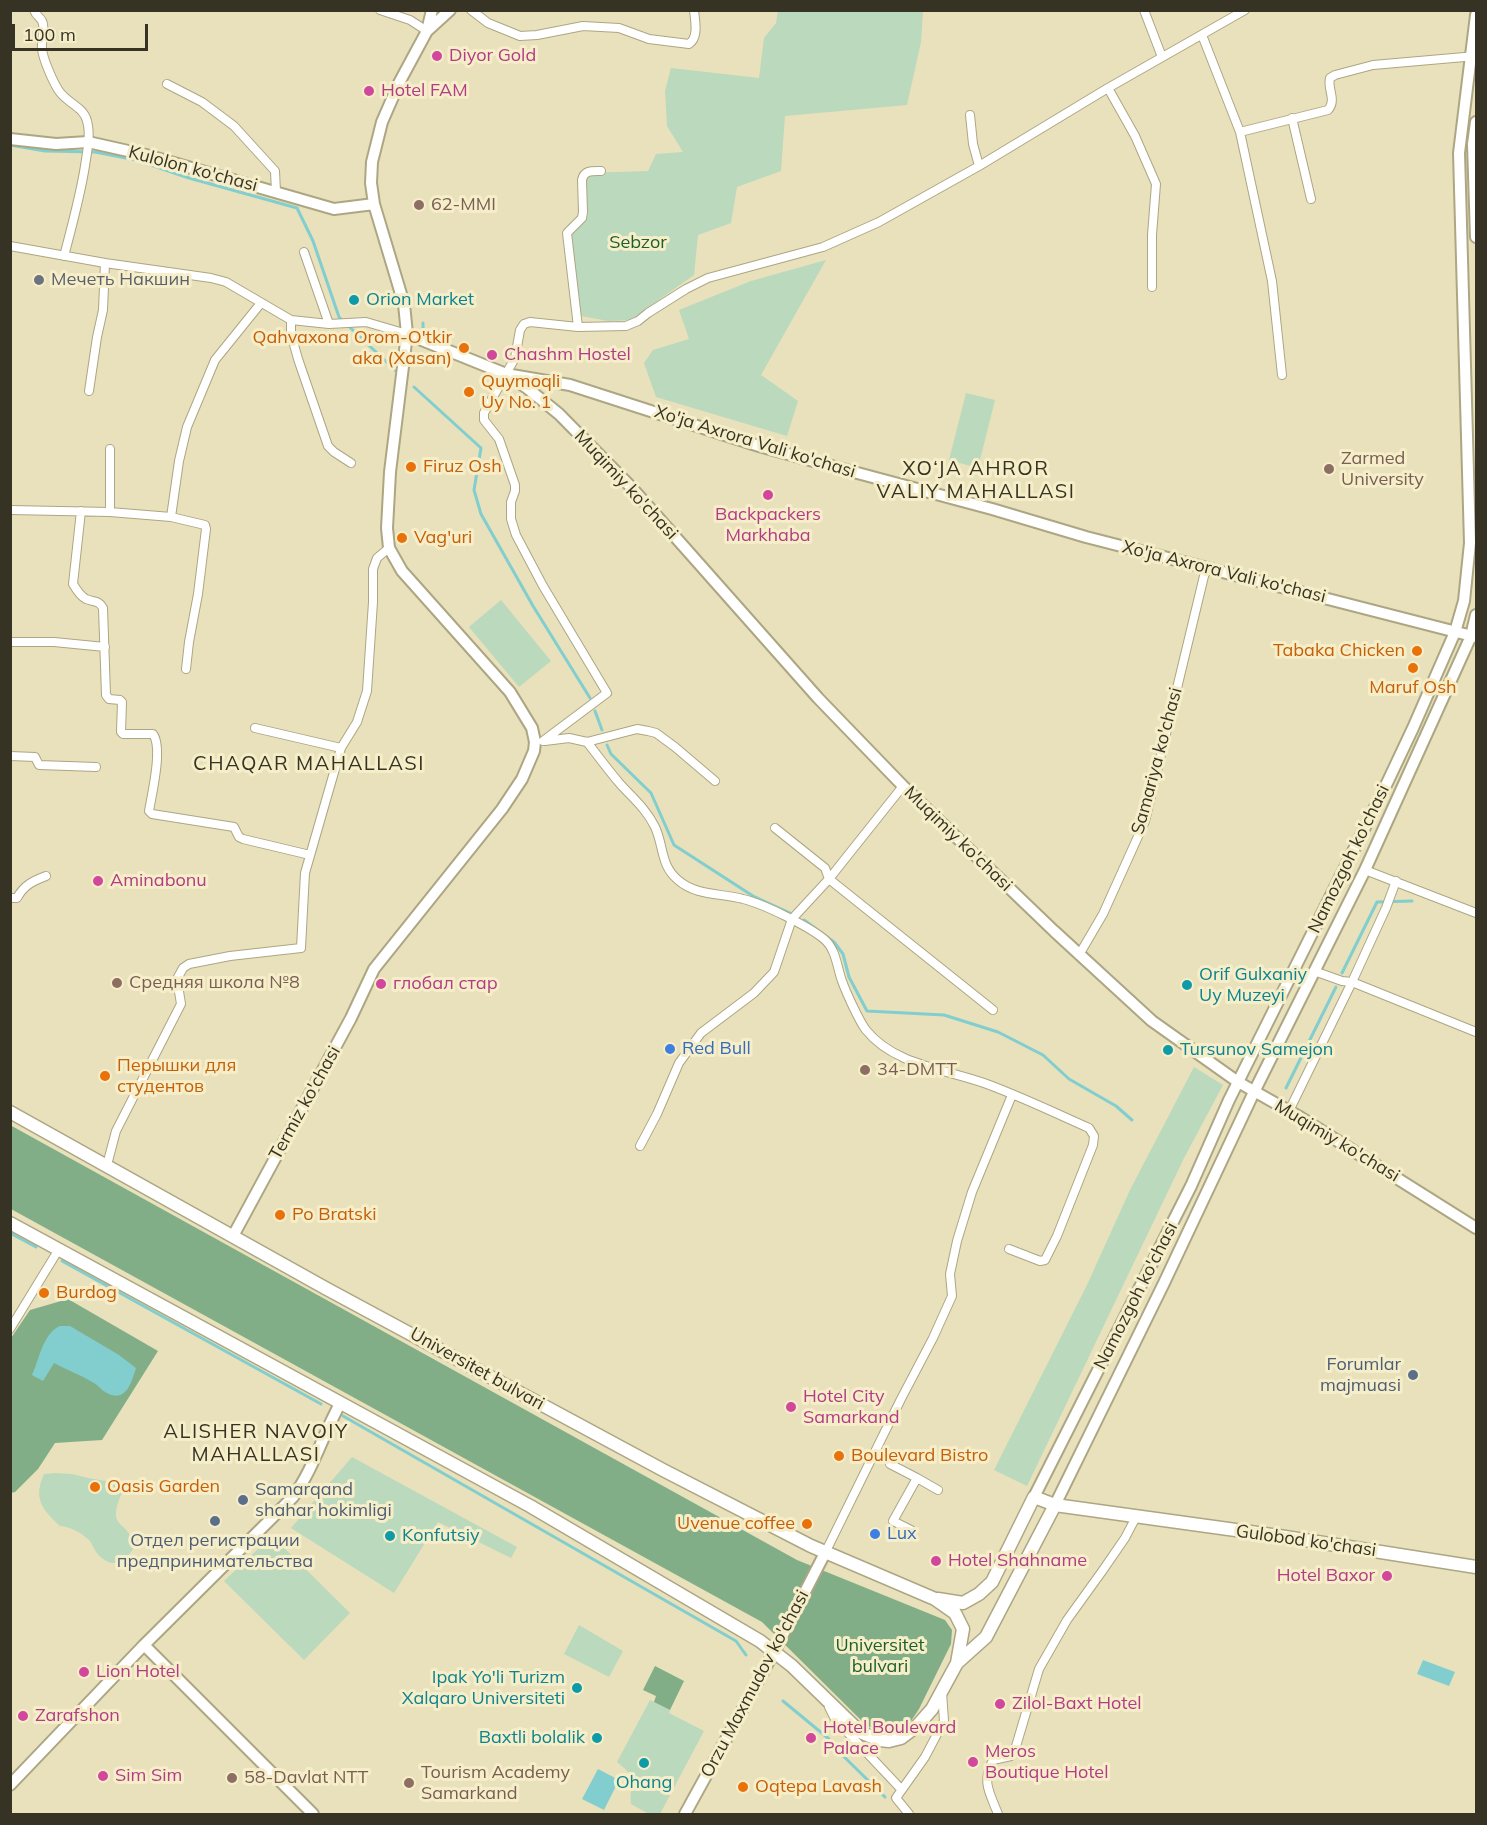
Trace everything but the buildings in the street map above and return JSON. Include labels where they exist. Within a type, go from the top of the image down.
[{"type":"main road","points":[[432,10],[427,31],[390,102],[376,142],[372,162],[371,183],[374,204],[404,304],[407,334],[390,472],[387,528],[389,548],[402,572],[510,692],[539,742]]},
{"type":"main road","points":[[427,31],[450,10]]},
{"type":"main road","name":"Namozgoh ko'chasi","points":[[935,1599],[963,1603],[979,1594],[992,1581],[1191,1186],[1238,1082],[1388,781],[1455,632],[1464,601],[1470,543],[1459,153],[1473,57],[1476,15]]},
{"type":"main road","points":[[1476,122],[1476,237]]},
{"type":"main road","name":"Kulolon ko'chasi","points":[[10,139],[146,155],[334,209],[374,204]]},
{"type":"main road","name":"Xo'ja Axrora Vali ko'chasi","points":[[407,334],[506,374],[570,385],[759,446],[1086,537],[1474,636]]},
{"type":"main road","name":"Muqimiy ko'chasi","points":[[506,374],[559,414],[631,487],[818,698],[903,786],[1079,955],[1152,1021],[1238,1082],[1289,1111],[1476,1228]]},
{"type":"main road","name":"Namozgoh ko'chasi","points":[[957,1663],[986,1637],[1055,1505],[1163,1286],[1254,1092],[1365,870],[1474,636],[1476,615]]},
{"type":"main road","name":"Termiz ko'chasi","points":[[233,1236],[351,1018],[374,969],[502,809],[527,770],[539,742]]},
{"type":"main road","name":"Universitet bulvari","points":[[10,1112],[663,1470],[825,1553],[935,1599],[955,1613],[963,1629],[957,1663],[932,1709],[917,1726],[901,1738],[879,1740],[860,1732],[792,1666],[751,1636],[530,1506],[10,1223]]},
{"type":"main road","points":[[1146,1276],[1163,1286]]},
{"type":"main road","points":[[10,1785],[144,1645],[293,1497],[306,1479],[340,1404]]},
{"type":"main road","name":"Gulobod ko'chasi","points":[[1034,1497],[1055,1505],[1476,1567]]},
{"type":"main road","name":"Orzu Maxmudov ko'chasi","points":[[685,1815],[825,1553]]},
{"type":"main road","points":[[144,1645],[313,1815]]},
{"type":"street","points":[[34,10],[42,21],[44,29],[42,47],[44,61],[59,91],[70,103],[83,110],[87,120],[87,148],[79,203],[64,256]]},
{"type":"street","points":[[380,10],[410,21],[427,31]]},
{"type":"street","points":[[471,10],[488,23],[520,36],[583,26],[619,28],[649,39],[689,44],[695,36],[694,10]]},
{"type":"street","points":[[1144,10],[1162,57]]},
{"type":"street","points":[[539,742],[607,693],[543,586],[513,528],[511,502],[515,485],[499,439],[484,420],[484,413],[515,358],[520,330],[524,324],[530,322],[578,327],[626,326],[708,278],[823,247],[879,222],[979,166],[1108,88],[1245,10]]},
{"type":"street","points":[[1203,35],[1239,132],[1272,281],[1282,375]]},
{"type":"street","points":[[1239,132],[1328,110],[1332,100],[1328,82],[1335,75],[1373,65],[1473,57]]},
{"type":"street","points":[[167,84],[202,102],[234,126],[275,171],[276,192]]},
{"type":"street","points":[[1108,88],[1135,136],[1156,184],[1152,236],[1152,287]]},
{"type":"street","points":[[970,115],[973,144],[979,166]]},
{"type":"street","points":[[1292,118],[1311,199]]},
{"type":"street","points":[[578,327],[567,233],[582,218],[583,175],[587,172],[601,171]]},
{"type":"street","points":[[10,246],[105,263],[211,278],[226,282],[291,320],[329,324],[374,323],[407,334]]},
{"type":"street","points":[[304,252],[329,324]]},
{"type":"street","points":[[89,391],[103,310],[105,263]]},
{"type":"street","points":[[171,518],[179,461],[188,427],[215,360],[261,303]]},
{"type":"street","points":[[291,320],[291,334],[298,359],[328,446],[334,453],[351,463]]},
{"type":"street","points":[[110,449],[111,512]]},
{"type":"street","points":[[10,510],[111,512],[171,518],[205,525],[198,594],[186,669]]},
{"type":"street","points":[[81,511],[73,584],[77,591],[86,598],[101,604],[105,629],[106,695],[109,699],[122,702],[121,732],[155,736],[157,752],[149,811],[152,814],[234,827],[239,837],[243,839],[310,855]]},
{"type":"street","points":[[107,1165],[116,1131],[181,1004],[177,979],[183,968],[189,964],[230,956],[301,948],[305,873],[341,748],[357,722],[367,691],[373,570],[377,558],[389,548]]},
{"type":"street","name":"Samariya ko'chasi","points":[[1079,955],[1103,914],[1145,821],[1208,567]]},
{"type":"street","points":[[10,642],[54,642],[105,647]]},
{"type":"street","points":[[255,728],[341,748]]},
{"type":"street","points":[[539,742],[569,738],[586,742],[637,729],[656,733],[716,781]]},
{"type":"street","points":[[586,742],[644,809],[656,828],[663,860],[679,881],[704,893],[743,899],[792,919],[825,940],[831,948],[842,982],[861,1021],[877,1041],[900,1056],[937,1071],[986,1083],[1089,1128],[1094,1136],[1093,1145],[1045,1260],[1040,1261],[1009,1249]]},
{"type":"street","points":[[10,756],[35,757],[39,765],[96,766]]},
{"type":"street","points":[[640,1146],[679,1063],[695,1040],[754,993],[774,972],[792,919],[829,879],[903,786]]},
{"type":"street","points":[[775,828],[825,868],[829,879],[993,1010]]},
{"type":"street","points":[[1365,870],[1476,913]]},
{"type":"street","points":[[10,898],[17,898],[30,883],[46,876]]},
{"type":"street","points":[[1289,1111],[1352,982],[1396,882]]},
{"type":"street","points":[[1314,971],[1352,982],[1476,1032]]},
{"type":"street","points":[[825,1553],[952,1296],[950,1274],[972,1192],[1012,1095]]},
{"type":"street","points":[[10,1329],[59,1249]]},
{"type":"street","points":[[890,1464],[938,1490]]},
{"type":"street","points":[[911,1530],[893,1521],[917,1478]]},
{"type":"street","points":[[998,1815],[987,1786],[988,1768],[993,1760],[1011,1756],[1014,1753],[1039,1668],[1066,1620],[1109,1562],[1136,1517]]},
{"type":"street","points":[[909,1815],[896,1798],[925,1757],[944,1721],[942,1691]]},
{"type":"street","points":[[826,1699],[835,1719],[901,1789]]},
{"type":"green space","name":"Sebzor","points":[[810,10],[923,11],[921,42],[907,105],[785,116],[781,171],[737,187],[731,223],[698,235],[694,275],[630,320],[608,321],[576,315],[566,236],[588,215],[586,173],[648,171],[656,154],[683,152],[667,126],[665,91],[671,68],[759,78],[764,38],[776,23],[778,11],[810,12]]},
{"type":"green space","points":[[826,260],[761,375],[798,401],[787,436],[656,397],[644,363],[653,350],[689,339],[679,310],[751,281]]},
{"type":"green space","points":[[966,393],[995,400],[978,468],[949,460]]},
{"type":"green space","points":[[501,600],[551,661],[519,687],[469,627]]},
{"type":"green space","points":[[1194,1067],[1223,1085],[1184,1158],[1027,1486],[994,1470],[1087,1285],[1130,1190]]},
{"type":"green space","name":"Universitet bulvari","points":[[10,1125],[797,1560],[945,1620],[952,1630],[951,1644],[919,1709],[909,1724],[889,1733],[879,1732],[866,1725],[762,1622],[11,1209]]},
{"type":"green space","points":[[68,1299],[158,1351],[102,1440],[55,1443],[38,1469],[15,1492],[11,1493],[11,1338],[30,1310]]},
{"type":"green space","points":[[352,1457],[517,1547],[511,1558],[438,1522],[394,1593],[291,1528]]},
{"type":"green space","points":[[55,1473],[111,1482],[123,1490],[116,1514],[117,1520],[128,1532],[133,1549],[125,1559],[116,1563],[106,1561],[96,1552],[86,1537],[72,1529],[60,1526],[48,1514],[41,1503],[39,1490],[44,1474]]},
{"type":"green space","points":[[272,1536],[350,1613],[304,1660],[224,1581]]},
{"type":"green space","points":[[579,1625],[623,1651],[609,1677],[564,1654]]},
{"type":"green space","points":[[655,1666],[684,1681],[670,1710],[654,1702],[656,1696],[643,1690]]},
{"type":"green space","points":[[650,1700],[670,1710],[669,1713],[704,1731],[660,1814],[649,1814],[631,1804],[631,1777],[617,1762]]},
{"type":"water","points":[[60,1326],[70,1326],[119,1355],[136,1368],[128,1388],[120,1395],[109,1394],[89,1380],[54,1363],[43,1381],[32,1375],[49,1334]]},
{"type":"water","points":[[1423,1660],[1455,1672],[1449,1686],[1417,1674]]},
{"type":"water","points":[[598,1769],[619,1780],[604,1810],[582,1799]]},
{"type":"waterway","points":[[10,145],[45,151],[95,152],[136,160],[189,178],[297,208],[313,241],[339,317],[396,371]]},
{"type":"waterway","points":[[423,323],[425,331]]},
{"type":"waterway","points":[[414,387],[481,448],[474,490],[481,514],[533,606],[590,698]]},
{"type":"waterway","points":[[595,711],[602,730]]},
{"type":"waterway","points":[[607,745],[611,754],[651,793],[674,845],[753,896],[790,913]]},
{"type":"waterway","points":[[1342,973],[1377,902],[1412,901]]},
{"type":"waterway","points":[[804,920],[834,942],[843,954],[849,977],[867,1011],[944,1015],[998,1032],[1043,1055],[1069,1079],[1116,1106],[1132,1120]]},
{"type":"waterway","points":[[1286,1088],[1336,987]]},
{"type":"waterway","points":[[10,1233],[36,1247]]},
{"type":"waterway","points":[[62,1261],[321,1404]]},
{"type":"waterway","points":[[343,1416],[736,1641],[746,1655]]},
{"type":"waterway","points":[[783,1701],[829,1739],[831,1744],[885,1797]]},
{"type":"place","name":"Diyor Gold","points":[[437,56]]},
{"type":"place","name":"Hotel FAM","points":[[369,91]]},
{"type":"place","name":"62-MMI","points":[[419,205]]},
{"type":"place","name":"Мечеть Накшин","points":[[39,280]]},
{"type":"place","name":"Orion Market","points":[[354,300]]},
{"type":"place","name":"Qahvaxona Orom-O'tkir aka (Xasan)","points":[[464,348]]},
{"type":"place","name":"Chashm Hostel","points":[[492,355]]},
{"type":"place","name":"Quymoqli Uy No. 1","points":[[469,392]]},
{"type":"place","name":"Firuz Osh","points":[[411,467]]},
{"type":"place","name":"Zarmed University","points":[[1329,469]]},
{"type":"place","name":"Backpackers Markhaba","points":[[768,495]]},
{"type":"place","name":"Vag'uri","points":[[402,538]]},
{"type":"place","name":"Tabaka Chicken","points":[[1417,651]]},
{"type":"place","name":"Maruf Osh","points":[[1413,668]]},
{"type":"place","name":"Aminabonu","points":[[98,881]]},
{"type":"place","name":"Средняя школа №8","points":[[117,983]]},
{"type":"place","name":"глобал стар","points":[[381,984]]},
{"type":"place","name":"Orif Gulxaniy Uy Muzeyi","points":[[1187,985]]},
{"type":"place","name":"Red Bull","points":[[670,1049]]},
{"type":"place","name":"Tursunov Samejon","points":[[1168,1050]]},
{"type":"place","name":"34-DMTT","points":[[865,1070]]},
{"type":"place","name":"Перышки для студентов","points":[[105,1076]]},
{"type":"place","name":"Po Bratski","points":[[280,1215]]},
{"type":"place","name":"Burdog","points":[[44,1293]]},
{"type":"place","name":"Forumlar majmuasi","points":[[1413,1375]]},
{"type":"place","name":"Hotel City Samarkand","points":[[791,1407]]},
{"type":"place","name":"Boulevard Bistro","points":[[839,1456]]},
{"type":"place","name":"Oasis Garden","points":[[95,1487]]},
{"type":"place","name":"Samarqand shahar hokimligi","points":[[243,1500]]},
{"type":"place","name":"Отдел регистрации предпринимательства","points":[[215,1521]]},
{"type":"place","name":"Uvenue coffee","points":[[807,1524]]},
{"type":"place","name":"Lux","points":[[875,1534]]},
{"type":"place","name":"Konfutsiy","points":[[390,1536]]},
{"type":"place","name":"Hotel Shahname","points":[[936,1561]]},
{"type":"place","name":"Hotel Baxor","points":[[1387,1576]]},
{"type":"place","name":"Lion Hotel","points":[[84,1672]]},
{"type":"place","name":"Ipak Yo'li Turizm Xalqaro Universiteti","points":[[577,1688]]},
{"type":"place","name":"Zilol-Baxt Hotel","points":[[1000,1704]]},
{"type":"place","name":"Zarafshon","points":[[23,1716]]},
{"type":"place","name":"Baxtli bolalik","points":[[597,1738]]},
{"type":"place","name":"Hotel Boulevard Palace","points":[[811,1738]]},
{"type":"place","name":"Meros Boutique Hotel","points":[[973,1762]]},
{"type":"place","name":"Ohang","points":[[644,1763]]},
{"type":"place","name":"Sim Sim","points":[[103,1776]]},
{"type":"place","name":"58-Davlat NTT","points":[[232,1778]]},
{"type":"place","name":"Tourism Academy Samarkand","points":[[409,1783]]},
{"type":"place","name":"Oqtepa Lavash","points":[[743,1787]]},
{"type":"district","name":"XO‘JA AHROR VALIY MAHALLASI","points":[[976,480]]},
{"type":"district","name":"CHAQAR MAHALLASI","points":[[309,764]]},
{"type":"district","name":"ALISHER NAVOIY MAHALLASI","points":[[256,1444]]}]
